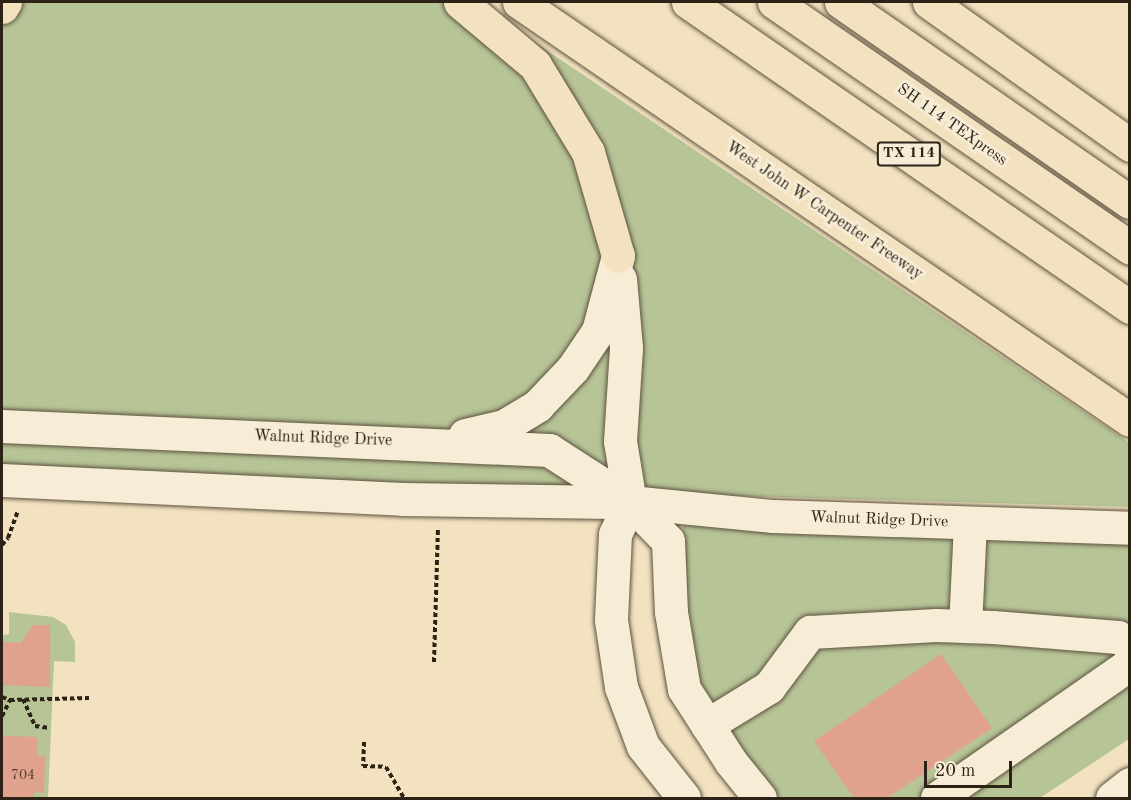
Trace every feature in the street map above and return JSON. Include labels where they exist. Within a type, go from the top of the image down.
[{"type":"main road","points":[[2,7],[5,2]]},
{"type":"main road","points":[[460,2],[536,65],[588,152],[618,256]]},
{"type":"main road","name":"West John W Carpenter Freeway","points":[[519,2],[1130,420]]},
{"type":"main road","name":"TX 114","points":[[688,2],[1130,307]]},
{"type":"main road","name":"SH 114 TEXpress","points":[[774,2],[1130,248]]},
{"type":"main road","points":[[841,2],[1130,201]]},
{"type":"main road","points":[[929,2],[1130,145]]},
{"type":"street","points":[[431,443],[504,426],[537,406],[573,368],[598,331],[618,256]]},
{"type":"street","points":[[618,256],[626,348],[620,441],[630,502],[615,534],[611,620],[621,687],[643,746],[684,798]]},
{"type":"street","name":"Walnut Ridge Drive","points":[[2,426],[431,443],[549,450],[630,502]]},
{"type":"street","name":"Walnut Ridge Drive","points":[[2,480],[403,499],[630,502],[773,516],[1130,528]]},
{"type":"street","points":[[630,502],[668,541],[671,612],[684,689],[760,798]]},
{"type":"street","points":[[965,626],[970,523]]},
{"type":"street","points":[[707,725],[769,687],[810,632],[965,626],[1118,637],[1130,644]]},
{"type":"street","points":[[937,798],[1130,664]]},
{"type":"street","points":[[1112,798],[1130,784]]},
{"type":"path","points":[[434,662],[439,516]]},
{"type":"path","points":[[2,697],[10,700],[89,698]]},
{"type":"path","points":[[23,699],[35,726],[50,728]]},
{"type":"path","points":[[2,716],[10,700]]},
{"type":"path","points":[[364,742],[363,766],[386,767],[404,798]]},
{"type":"green space","points":[[12,2],[475,2],[1130,443],[1129,507],[2,475],[2,16]]},
{"type":"green space","points":[[683,524],[1129,543],[1129,739],[1040,798],[779,798],[741,758],[698,682],[686,613]]},
{"type":"green space","points":[[9,612],[53,617],[66,625],[75,642],[75,662],[54,661],[48,798],[2,798],[2,635],[9,634]]},
{"type":"building","points":[[33,625],[50,625],[50,687],[2,685],[2,642],[21,643]]},
{"type":"building","points":[[941,654],[992,728],[887,798],[854,798],[814,741]]},
{"type":"building","points":[[2,736],[38,737],[37,757],[45,756],[44,793],[34,792],[34,798],[2,798]]}]
